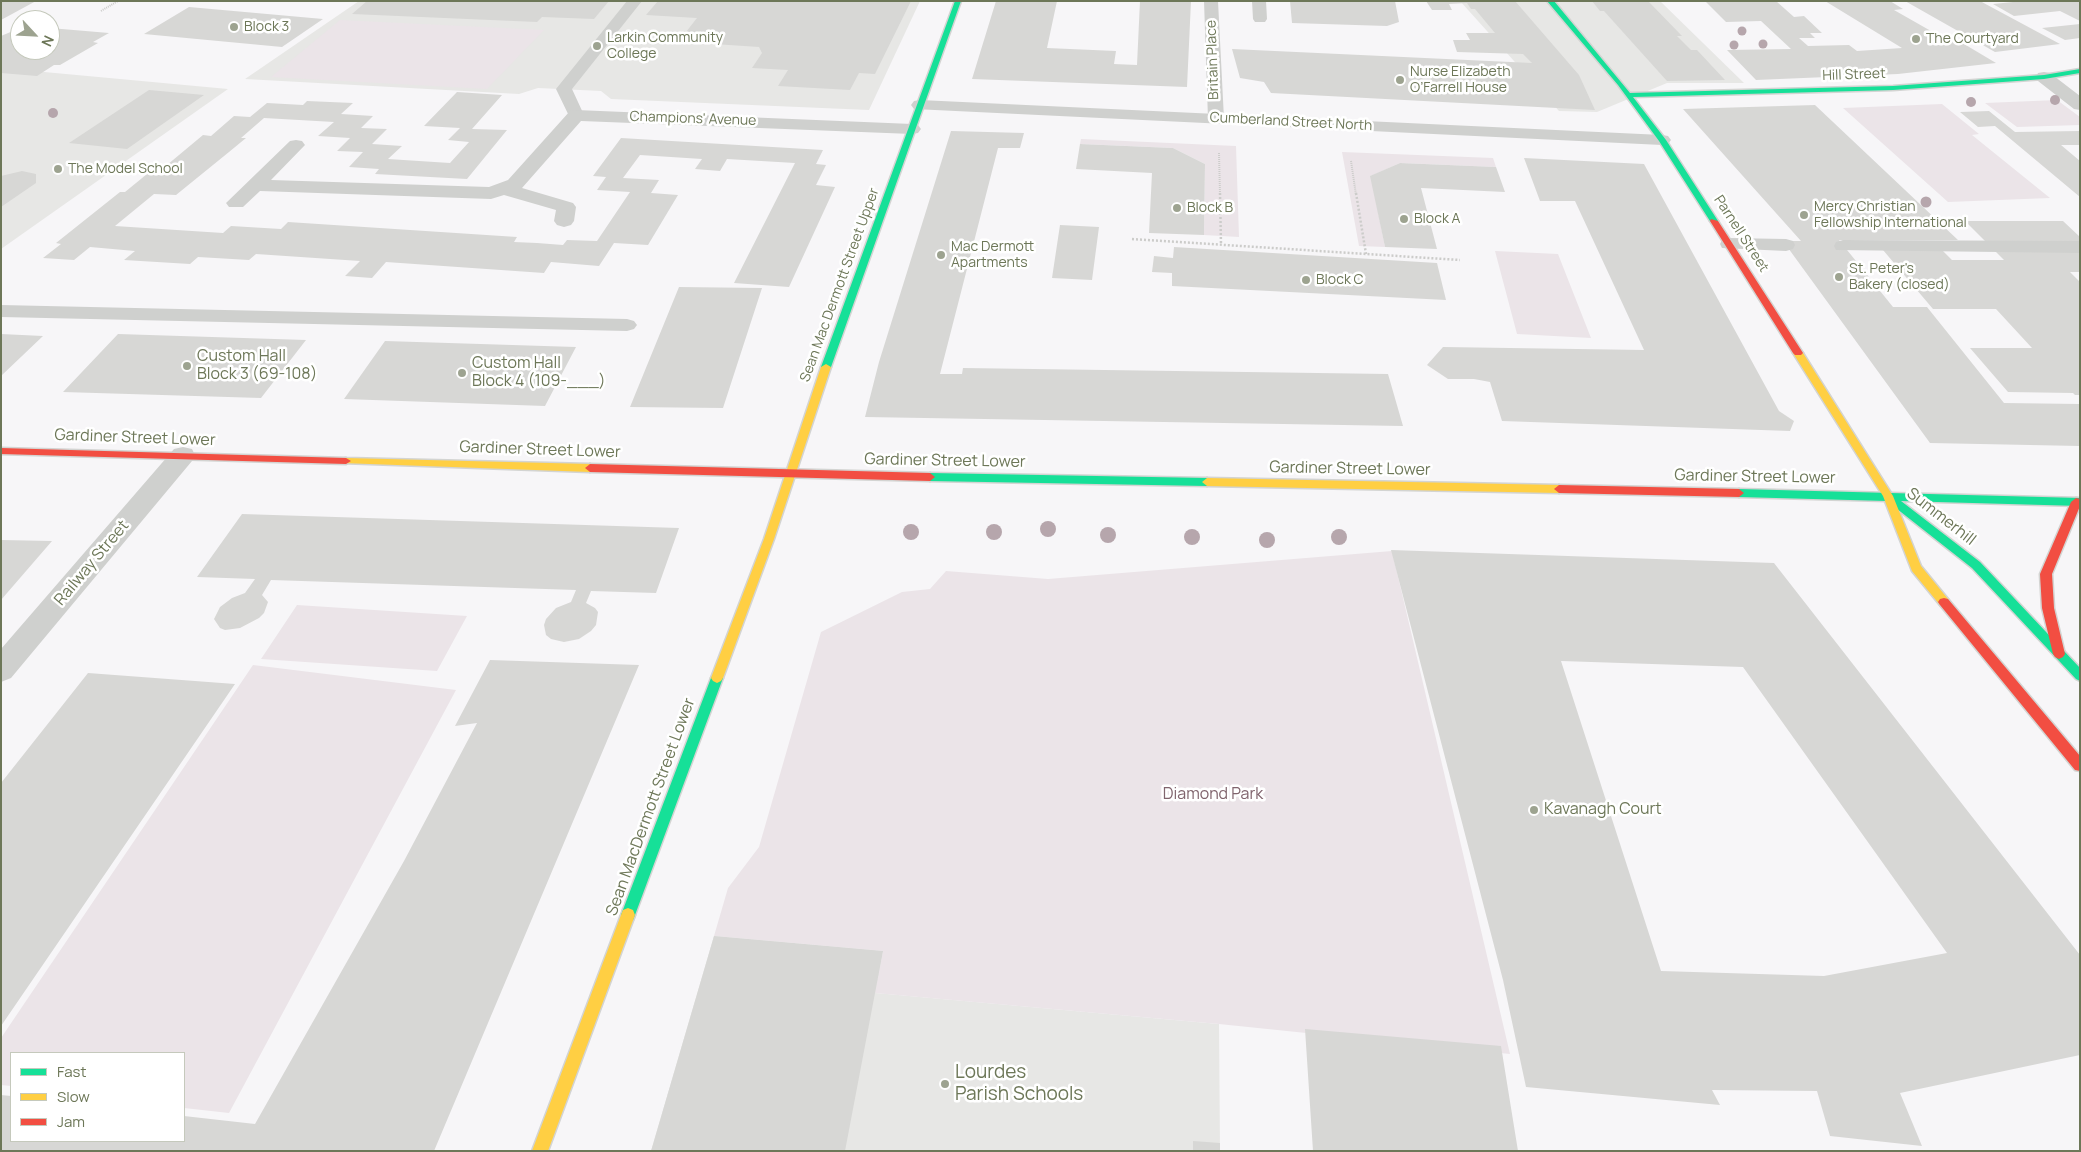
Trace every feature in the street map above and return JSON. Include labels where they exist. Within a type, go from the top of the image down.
[{"type":"main road","name":"Sean Mac Dermott Street Upper","points":[[789,474],[958,1]]},
{"type":"main road","name":"Parnell Street","points":[[1550,1],[1628,95],[1662,140],[1730,244],[1888,496]]},
{"type":"main road","name":"Hill Street","points":[[1628,95],[1893,88],[2044,77],[2080,71]]},
{"type":"main road","name":"Gardiner Street Lower","points":[[1,451],[789,474],[1888,496],[2078,502]]},
{"type":"main road","name":"Sean MacDermott Street Lower","points":[[540,1151],[768,539],[789,474]]},
{"type":"main road","name":"Summerhill","points":[[1888,496],[1976,565],[2080,676]]},
{"type":"main road","name":"Summerhill","points":[[1888,496],[1916,568],[2080,766]]},
{"type":"main road","points":[[2060,654],[2048,608],[2046,574],[2078,502]]},
{"type":"street","points":[[2044,77],[2080,105]]},
{"type":"street","name":"Cumberland Street North","points":[[920,105],[1662,140]]},
{"type":"street","name":"Champions' Avenue","points":[[576,115],[912,128]]},
{"type":"street","points":[[255,185],[492,193],[515,184],[576,115]]},
{"type":"street","points":[[236,202],[296,145]]},
{"type":"street","points":[[505,189],[566,207],[564,221]]},
{"type":"street","name":"Railway Street","points":[[1,670],[182,455]]},
{"type":"lane","points":[[576,115],[564,89],[635,1]]},
{"type":"lane","name":"Britain Place","points":[[1211,1],[1216,119]]},
{"type":"lane","points":[[1259,1],[1260,19]]},
{"type":"lane","points":[[1730,244],[1786,245]]},
{"type":"lane","points":[[1844,246],[2080,247]]},
{"type":"lane","points":[[1,311],[627,326]]},
{"type":"path","points":[[101,11],[118,1]]},
{"type":"path","points":[[1216,119],[1221,245]]},
{"type":"path","points":[[1344,125],[1366,254]]},
{"type":"path","points":[[1132,239],[1460,260]]},
{"type":"shaded area","name":"Larkin Community College","points":[[359,1],[920,1],[869,110],[611,99],[601,91],[538,88],[519,94],[245,79]]},
{"type":"shaded area","points":[[1460,1],[1660,1],[1744,83],[1667,83],[1597,112],[1559,111]]},
{"type":"shaded area","name":"The Model School","points":[[1,68],[228,89],[1,249]]},
{"type":"shaded area","name":"Lourdes Parish Schools","points":[[714,936],[883,951],[876,993],[1219,1024],[1220,1151],[651,1151]]},
{"type":"green space","points":[[340,20],[544,30],[487,89],[271,77]]},
{"type":"green space","points":[[2057,100],[2080,117],[2080,125],[2017,127],[1985,103]]},
{"type":"green space","points":[[1942,104],[1979,134],[1972,135],[2050,198],[1948,202],[1843,108]]},
{"type":"green space","points":[[1081,139],[1236,146],[1239,237],[1204,235],[1205,164],[1173,148],[1080,144]]},
{"type":"green space","points":[[1342,152],[1493,158],[1496,167],[1400,163],[1371,176],[1385,247],[1359,246]]},
{"type":"green space","points":[[1495,251],[1558,254],[1591,338],[1517,334]]},
{"type":"green space","name":"Diamond Park","points":[[1392,551],[1510,1054],[1219,1024],[875,993],[883,951],[714,936],[728,888],[759,847],[821,632],[902,592],[930,589],[946,571],[1048,579]]},
{"type":"green space","points":[[297,605],[467,616],[437,671],[261,659]]},
{"type":"green space","points":[[253,665],[456,690],[229,1113],[185,1108],[185,1052],[10,1052],[10,1086],[1,1085],[1,1038]]},
{"type":"building","points":[[1,1],[36,1],[19,10],[10,10],[10,15],[1,20]]},
{"type":"building","points":[[367,1],[609,1],[594,19],[542,17],[537,22],[352,14]]},
{"type":"building","points":[[658,1],[911,1],[875,74],[859,73],[850,90],[778,86],[788,70],[752,68],[762,53],[759,47],[714,44],[721,34],[686,32],[697,18],[646,15]]},
{"type":"building","points":[[996,1],[1057,1],[1047,48],[1116,51],[1114,64],[1137,65],[1140,1],[1191,1],[1187,87],[972,79]]},
{"type":"building","points":[[1290,1],[1395,1],[1399,22],[1387,26],[1292,23]]},
{"type":"building","name":"Nurse Elizabeth O’Farrell House","points":[[1426,1],[1515,1],[1579,75],[1595,110],[1271,93],[1264,82],[1240,78],[1232,49],[1532,63],[1523,54],[1457,52],[1453,40],[1470,40],[1466,33],[1495,33],[1475,9],[1471,9],[1467,3],[1449,4],[1452,10],[1432,10]]},
{"type":"building","points":[[1592,1],[1648,1],[1682,36],[1677,36],[1691,50],[1697,50],[1725,80],[1667,81],[1604,11],[1600,11]]},
{"type":"building","name":"The Courtyard","points":[[1705,1],[1776,1],[1794,17],[1804,16],[1822,33],[1810,33],[1815,38],[1799,38],[1808,46],[1849,45],[1857,51],[1902,48],[1825,1],[1890,1],[1903,9],[1894,10],[1945,39],[1954,38],[1996,63],[1898,74],[1756,80],[1727,50],[1791,49],[1761,21],[1726,22]]},
{"type":"building","points":[[1905,1],[1980,1],[2060,44],[1995,52]]},
{"type":"building","points":[[2023,1],[2080,1],[2080,21],[2060,11],[2014,16],[1993,4]]},
{"type":"building","name":"Block 3","points":[[189,7],[323,19],[282,47],[144,34]]},
{"type":"building","points":[[2080,24],[2080,38],[2065,40],[2042,28]]},
{"type":"building","points":[[60,29],[109,33],[93,42],[98,43],[60,65],[54,65],[37,76],[1,73],[1,36],[10,32],[10,60],[60,60]]},
{"type":"building","points":[[149,90],[204,95],[127,149],[69,143]]},
{"type":"building","points":[[457,92],[502,95],[472,129],[507,130],[467,179],[375,174],[379,169],[349,167],[363,152],[337,151],[350,138],[318,136],[334,122],[264,118],[241,138],[246,138],[176,195],[154,194],[115,226],[223,233],[231,226],[281,229],[288,222],[517,237],[514,242],[563,245],[567,240],[597,241],[630,192],[597,190],[606,177],[593,176],[621,138],[823,150],[816,164],[826,165],[816,185],[835,187],[789,287],[734,283],[795,163],[727,159],[720,171],[695,169],[702,159],[640,155],[623,178],[659,180],[651,193],[678,195],[648,245],[614,243],[599,266],[551,262],[544,273],[386,262],[372,278],[345,276],[360,261],[256,254],[249,260],[198,257],[190,264],[124,260],[135,251],[90,247],[74,260],[43,258],[61,244],[56,243],[120,192],[125,192],[158,165],[167,165],[203,135],[211,136],[234,116],[250,117],[267,103],[303,105],[307,101],[353,103],[341,114],[373,116],[361,128],[387,129],[372,144],[402,146],[388,159],[450,163],[469,142],[448,140],[460,128],[424,126]]},
{"type":"building","points":[[1815,105],[1958,240],[1839,240],[1893,307],[1927,307],[2004,403],[2080,404],[2080,446],[1930,443],[1783,241],[1801,241],[1683,109]]},
{"type":"building","points":[[1989,111],[2015,132],[2080,131],[2080,145],[2061,145],[2080,161],[2080,197],[1995,126],[1978,127],[1960,112]]},
{"type":"building","points":[[951,131],[1024,133],[1020,148],[998,148],[940,374],[962,374],[963,368],[1388,374],[1403,426],[865,417],[879,362]]},
{"type":"building","name":"Block B","points":[[1080,144],[1173,148],[1205,164],[1204,235],[1149,233],[1152,173],[1076,169]]},
{"type":"building","points":[[1524,158],[1644,164],[1779,411],[1794,421],[1790,431],[1502,421],[1490,382],[1474,379],[1448,379],[1427,365],[1443,347],[1644,350],[1575,201],[1540,201]]},
{"type":"building","name":"Block A","points":[[1400,163],[1496,167],[1505,192],[1421,188],[1437,249],[1385,247],[1370,176]]},
{"type":"building","points":[[22,171],[36,174],[36,183],[1,207],[1,176]]},
{"type":"building","points":[[1965,221],[2063,221],[2080,237],[2080,272],[2070,272],[2080,282],[2080,395],[2073,393],[2008,392],[1970,348],[2032,348],[1996,309],[1933,309],[1883,250],[1942,250],[1952,260],[2004,260]]},
{"type":"building","points":[[1060,225],[1099,227],[1092,280],[1052,278]]},
{"type":"building","name":"Block C","points":[[1174,247],[1437,263],[1446,300],[1172,286],[1172,273],[1152,272],[1154,256],[1173,258]]},
{"type":"building","points":[[679,287],[762,288],[723,408],[630,407]]},
{"type":"building","points":[[1,334],[43,336],[1,376]]},
{"type":"building","name":"Custom Hall Block 3 (69-108)","points":[[118,334],[306,340],[261,398],[63,392]]},
{"type":"building","name":"Custom Hall Block 4 (109-___)","points":[[385,341],[576,347],[545,406],[344,399]]},
{"type":"building","points":[[242,514],[679,528],[656,593],[591,591],[586,603],[598,612],[596,625],[579,639],[564,642],[551,639],[546,635],[544,625],[546,619],[556,608],[571,602],[576,590],[271,580],[262,595],[268,602],[264,613],[259,618],[240,628],[225,630],[220,628],[214,619],[220,607],[232,598],[245,593],[255,579],[197,577]]},
{"type":"building","points":[[1,540],[52,541],[1,600]]},
{"type":"building","name":"Kavanagh Court","points":[[1391,550],[1774,563],[2080,955],[2080,1055],[1900,1093],[1922,1146],[1830,1136],[1817,1091],[1712,1090],[1720,1105],[1526,1087],[1503,980]],"holes":[[[1561,661],[1743,667],[1947,953],[1824,976],[1661,971]]]},
{"type":"building","points":[[490,660],[639,665],[434,1151],[1,1151],[1,1095],[10,1096],[10,1142],[185,1142],[185,1116],[255,1124],[404,861],[477,723],[455,726]]},
{"type":"building","points":[[88,673],[235,684],[1,1026],[1,783]]},
{"type":"building","points":[[714,936],[883,951],[845,1151],[651,1151]]},
{"type":"building","points":[[1305,1029],[1501,1046],[1518,1151],[1313,1151]]},
{"type":"building","points":[[1193,1141],[1220,1143],[1220,1151],[1193,1151]]},
{"type":"traffic: fast","points":[[826,367],[958,1]]},
{"type":"traffic: fast","points":[[1550,1],[1620,84],[1662,140],[1714,221]]},
{"type":"traffic: fast","points":[[1628,95],[1893,88],[2044,77],[2080,71]]},
{"type":"traffic: fast","points":[[930,477],[1207,482]]},
{"type":"traffic: fast","points":[[1739,493],[2080,502]]},
{"type":"traffic: fast","points":[[1889,497],[1976,565],[2080,676]]},
{"type":"traffic: fast","points":[[628,915],[717,678]]},
{"type":"traffic: slow","points":[[1798,353],[1888,496],[1916,568],[1944,602]]},
{"type":"traffic: slow","points":[[717,678],[769,539],[826,367]]},
{"type":"traffic: slow","points":[[346,461],[590,468]]},
{"type":"traffic: slow","points":[[1207,482],[1559,489]]},
{"type":"traffic: slow","points":[[540,1151],[628,915]]},
{"type":"traffic: jam","points":[[1714,221],[1798,353]]},
{"type":"traffic: jam","points":[[1,451],[346,461]]},
{"type":"traffic: jam","points":[[590,468],[930,477]]},
{"type":"traffic: jam","points":[[1559,489],[1739,493]]},
{"type":"traffic: jam","points":[[2059,654],[2048,608],[2046,574],[2076,502]]},
{"type":"traffic: jam","points":[[1944,602],[2080,766]]},
{"type":"place","name":"Block 3","points":[[234,27]]},
{"type":"place","name":"The Courtyard","points":[[1916,39]]},
{"type":"place","name":"Larkin Community College","points":[[597,46]]},
{"type":"place","name":"Nurse Elizabeth O’Farrell House","points":[[1400,80]]},
{"type":"place","name":"The Model School","points":[[58,169]]},
{"type":"place","name":"Block B","points":[[1177,208]]},
{"type":"place","name":"Mercy Christian Fellowship International","points":[[1804,215]]},
{"type":"place","name":"Block A","points":[[1404,219]]},
{"type":"place","name":"Mac Dermott Apartments","points":[[941,255]]},
{"type":"place","name":"St. Peter's Bakery (closed)","points":[[1839,277]]},
{"type":"place","name":"Block C","points":[[1306,280]]},
{"type":"place","name":"Custom Hall Block 3 (69-108)","points":[[187,366]]},
{"type":"place","name":"Custom Hall Block 4 (109-___)","points":[[462,373]]},
{"type":"place","name":"Kavanagh Court","points":[[1534,810]]},
{"type":"place","name":"Lourdes Parish Schools","points":[[945,1084]]}]
